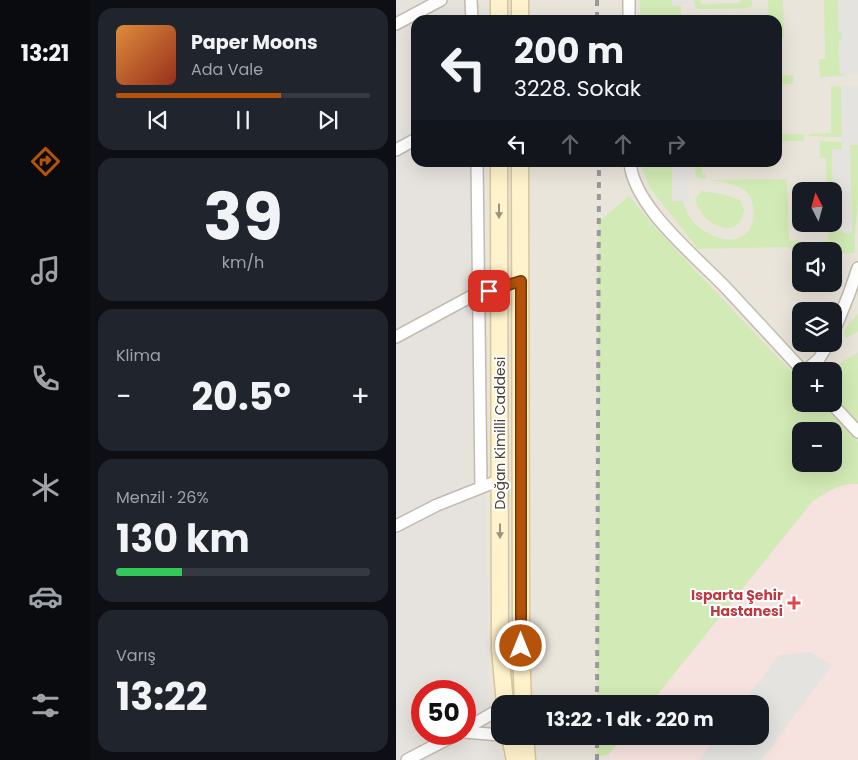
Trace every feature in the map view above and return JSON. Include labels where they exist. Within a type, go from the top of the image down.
[{"type":"main road","points":[[499,0],[499,15]]},
{"type":"main road","points":[[520,0],[520,15]]},
{"type":"main road","name":"Doğan Kimilli Caddesi","points":[[499,167],[500,649],[504,695]]},
{"type":"main road","name":"Doğan Kimilli Caddesi","points":[[520,167],[522,695]]},
{"type":"main road","points":[[515,760],[517,745]]},
{"type":"main road","points":[[521,745],[527,760]]},
{"type":"street","points":[[413,15],[441,0]]},
{"type":"street","points":[[471,0],[472,15]]},
{"type":"street","points":[[629,0],[629,15]]},
{"type":"street","points":[[396,24],[411,16]]},
{"type":"street","points":[[396,150],[411,142]]},
{"type":"street","points":[[477,167],[481,487]]},
{"type":"street","points":[[631,167],[632,178],[636,187],[671,233],[796,362]]},
{"type":"street","points":[[842,311],[858,268]]},
{"type":"street","points":[[396,337],[478,294],[521,281]]},
{"type":"street","points":[[815,362],[823,352]]},
{"type":"street","points":[[839,412],[858,432]]},
{"type":"street","points":[[396,526],[437,505],[500,480]]},
{"type":"street","points":[[476,722],[491,714]]},
{"type":"street","points":[[476,732],[491,734]]},
{"type":"street","points":[[407,760],[435,745]]},
{"type":"shaded area","points":[[396,0],[858,0],[858,760],[396,760]]},
{"type":"shaded area","points":[[396,0],[478,0],[478,15],[411,15],[411,167],[481,167],[489,707],[491,716],[491,745],[498,745],[501,760],[396,760]]},
{"type":"shaded area","points":[[672,0],[694,0],[694,3],[672,6]]},
{"type":"shaded area","points":[[838,0],[858,0],[858,74],[840,74],[839,41],[842,40],[842,33],[839,33]]},
{"type":"shaded area","points":[[841,86],[858,86],[858,145],[842,145]]},
{"type":"shaded area","points":[[832,149],[850,149],[852,233],[844,233],[842,231],[842,182],[833,182]]},
{"type":"shaded area","points":[[672,167],[694,167],[695,175],[688,176],[689,200],[672,201]]},
{"type":"shaded area","name":"Isparta Şehir Hastanesi","points":[[853,483],[858,484],[858,760],[609,760],[609,754],[616,745],[769,745],[769,695],[657,695],[812,502],[830,489]]},
{"type":"shaded area","points":[[810,652],[832,665],[762,760],[699,760],[710,745],[769,745],[769,695],[749,695],[779,655]]},
{"type":"green space","points":[[640,0],[672,0],[672,6],[681,6],[681,15],[640,15]]},
{"type":"green space","points":[[694,0],[700,0],[701,4],[740,3],[741,0],[752,0],[752,6],[748,8],[700,9],[696,8]]},
{"type":"green space","points":[[768,0],[783,0],[784,38],[782,38],[782,15],[767,15]]},
{"type":"green space","points":[[824,0],[838,0],[839,32],[842,32],[842,40],[839,40],[840,74],[845,74],[845,76],[820,77],[819,59],[825,59]]},
{"type":"green space","points":[[793,75],[793,84],[782,84],[782,76]]},
{"type":"green space","points":[[831,86],[841,86],[842,137],[809,136],[809,134],[831,133]]},
{"type":"green space","points":[[782,134],[804,134],[804,141],[782,141]]},
{"type":"green space","points":[[820,141],[842,142],[842,149],[832,150],[833,182],[827,182],[826,158],[820,158]]},
{"type":"green space","points":[[850,145],[858,145],[858,204],[855,253],[842,254],[842,242],[820,242],[828,241],[828,232],[842,232],[842,230],[852,233]]},
{"type":"green space","points":[[641,167],[672,167],[672,201],[683,201],[691,219],[707,233],[729,239],[743,236],[752,225],[753,207],[751,199],[742,188],[710,180],[787,179],[789,241],[801,241],[792,242],[792,249],[788,247],[698,249],[650,188]]},
{"type":"green space","points":[[694,167],[702,167],[702,174],[706,174],[706,179],[696,177]]},
{"type":"green space","points":[[702,191],[726,195],[740,200],[744,209],[741,221],[734,227],[726,228],[717,226],[709,220],[697,205],[696,197]]},
{"type":"green space","points":[[629,196],[659,232],[792,372],[792,412],[830,412],[839,422],[792,422],[792,472],[842,472],[842,425],[858,442],[858,484],[839,486],[812,502],[657,695],[597,695],[598,222]]},
{"type":"green space","points":[[858,314],[858,332],[846,338],[844,335],[846,327]]},
{"type":"green space","points":[[858,353],[858,423],[842,405],[842,362]]},
{"type":"green space","points":[[597,745],[616,745],[609,754],[597,757]]},
{"type":"railway","points":[[597,0],[597,15]]},
{"type":"railway","points":[[597,695],[599,167]]},
{"type":"railway","points":[[597,745],[597,760]]},
{"type":"place","name":"Isparta Şehir Hastanesi","points":[[794,603]]},
{"type":"route","points":[[489,291],[521,281],[521,646]]}]
